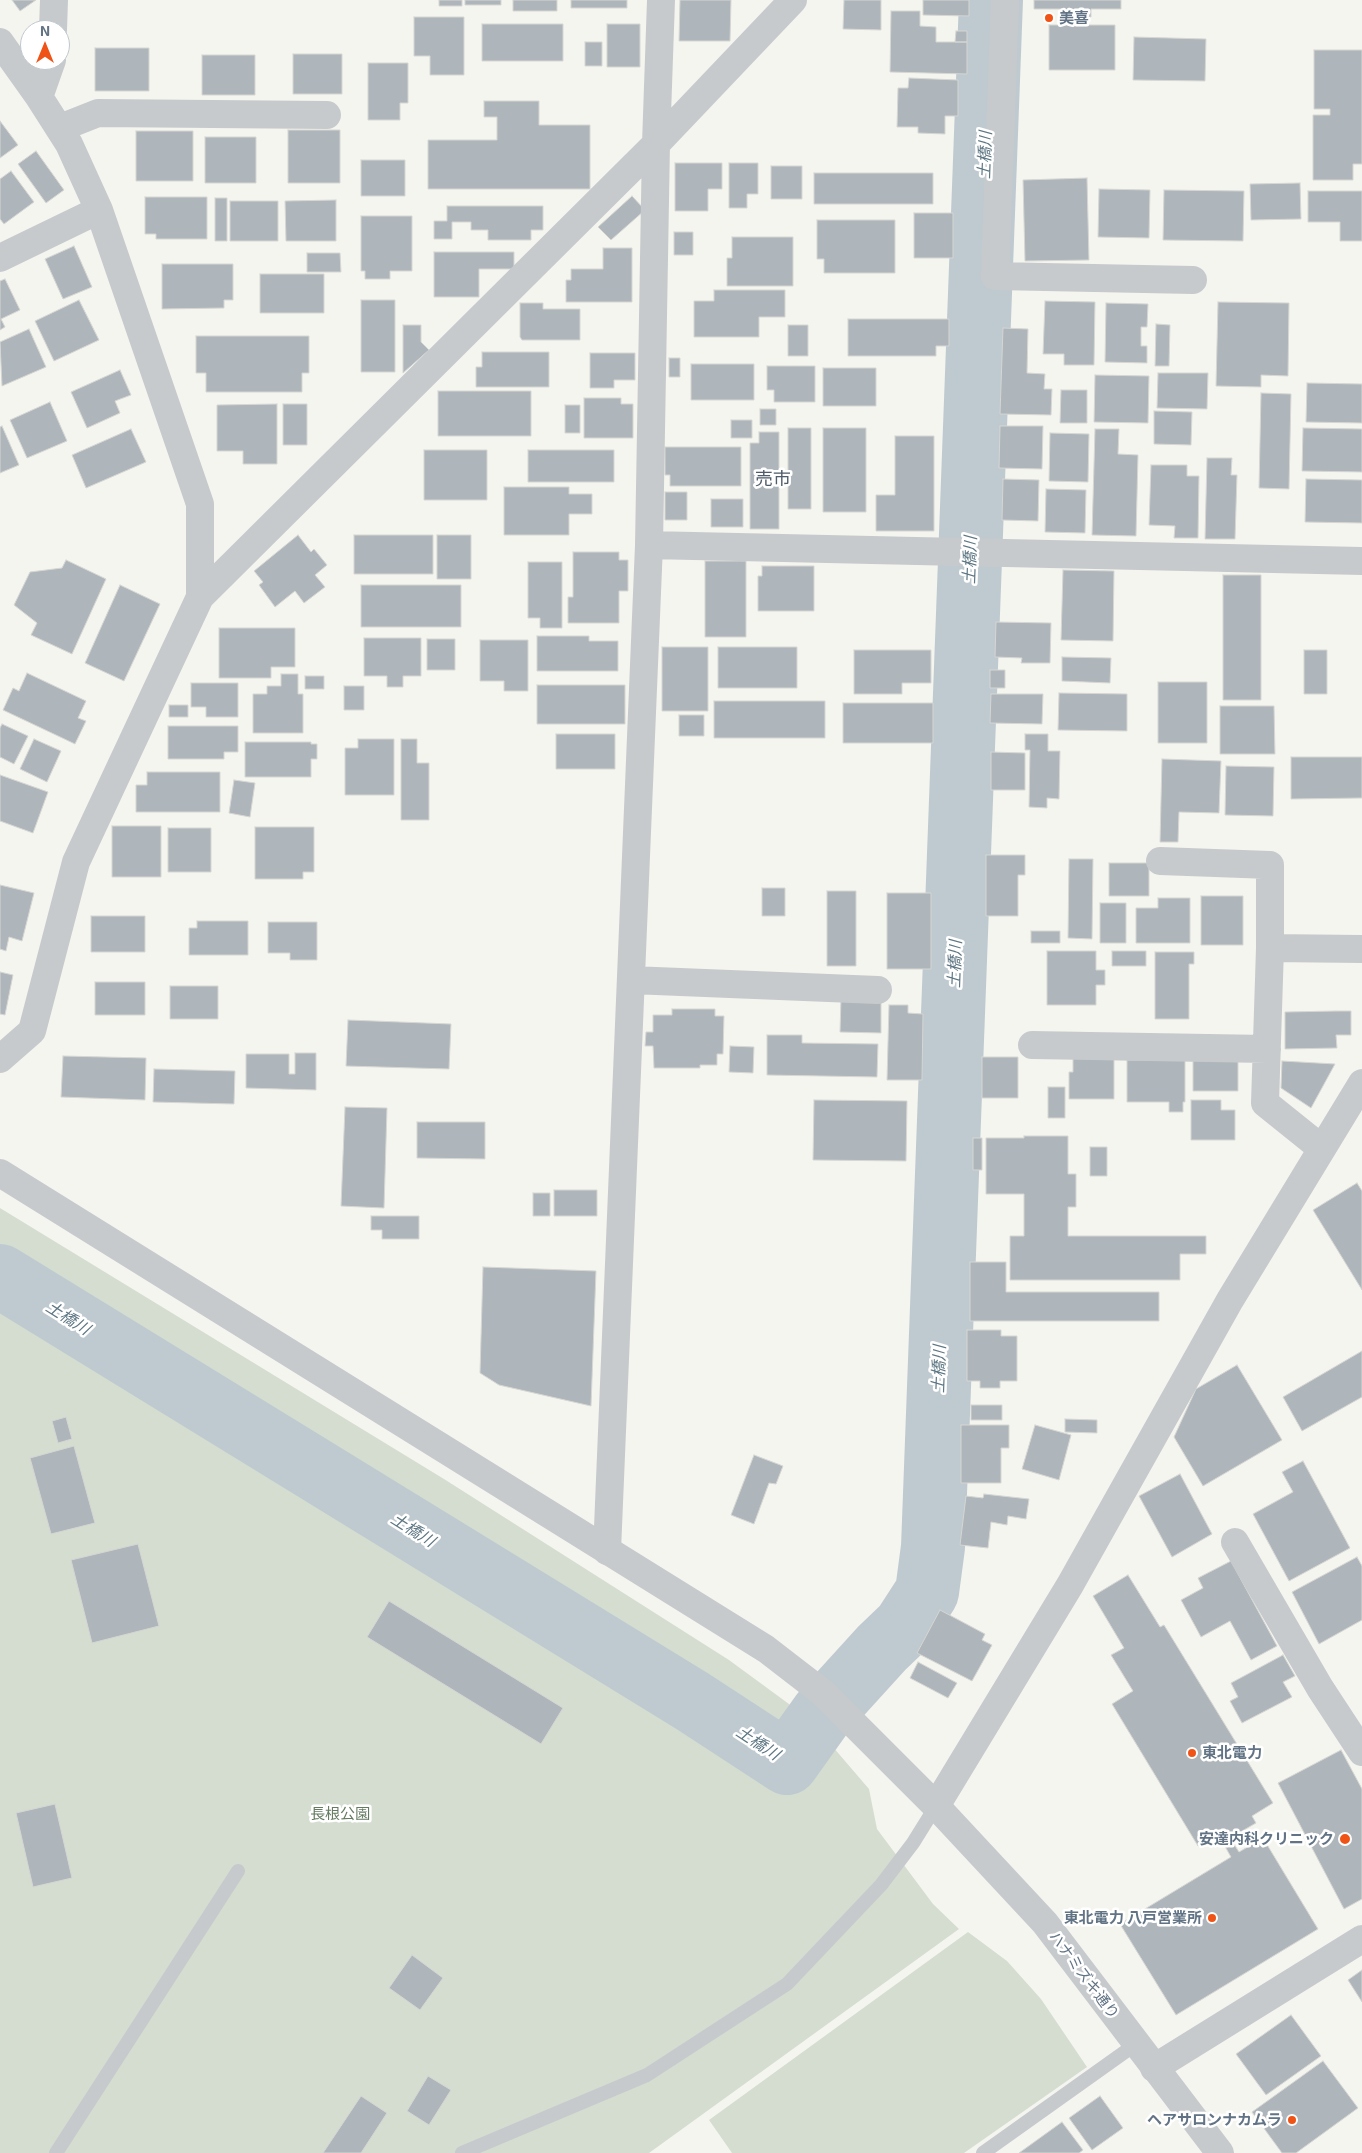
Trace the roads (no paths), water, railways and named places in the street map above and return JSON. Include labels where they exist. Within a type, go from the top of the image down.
[{"type":"street","points":[[53,20],[54,0]]},
{"type":"street","points":[[607,1551],[649,545],[656,144],[661,0]]},
{"type":"street","points":[[0,1059],[32,1031],[76,862],[200,597],[656,144],[794,0]]},
{"type":"street","points":[[1005,0],[995,276],[1193,280]]},
{"type":"street","points":[[0,42],[60,128],[99,210],[200,504],[200,597]]},
{"type":"street","points":[[39,97],[48,70]]},
{"type":"street","points":[[60,128],[98,113],[327,115]]},
{"type":"street","points":[[0,258],[99,210]]},
{"type":"street","points":[[649,545],[1362,561]]},
{"type":"street","points":[[1160,861],[1270,865],[1270,948],[1264,1103],[1321,1148]]},
{"type":"street","points":[[1270,948],[1362,950]]},
{"type":"street","points":[[631,980],[878,990]]},
{"type":"street","points":[[1032,1045],[1267,1050]]},
{"type":"street","points":[[936,1806],[1070,1585],[1230,1300],[1362,1083]]},
{"type":"street","name":"ハナミズキ通り","points":[[0,1173],[766,1649],[823,1693],[936,1806],[1045,1923],[1220,2153]]},
{"type":"street","points":[[1235,1542],[1320,1688],[1362,1752]]},
{"type":"street","points":[[1154,2068],[1362,1938]]},
{"type":"lane","points":[[462,2153],[647,2075],[787,1984],[881,1885],[913,1843],[936,1806]]},
{"type":"lane","points":[[56,2153],[238,1871]]},
{"type":"lane","points":[[984,2153],[1136,2044]]},
{"type":"waterway","name":"土橋川","points":[[0,1276],[692,1701],[787,1763],[822,1714],[882,1648],[905,1626],[927,1592],[933,1547],[991,0]]},
{"type":"place","name":"美喜","points":[[1049,18]]},
{"type":"place","name":"東北電力","points":[[1192,1753]]},
{"type":"place","name":"安達内科クリニック","points":[[1345,1839]]},
{"type":"place","name":"東北電力 八戸営業所","points":[[1212,1918]]},
{"type":"place","name":"ヘアサロンナカムラ","points":[[1292,2120]]},
{"type":"district","name":"売市","points":[[773,479]]},
{"type":"park label","name":"長根公園","points":[[340,1814]]}]
